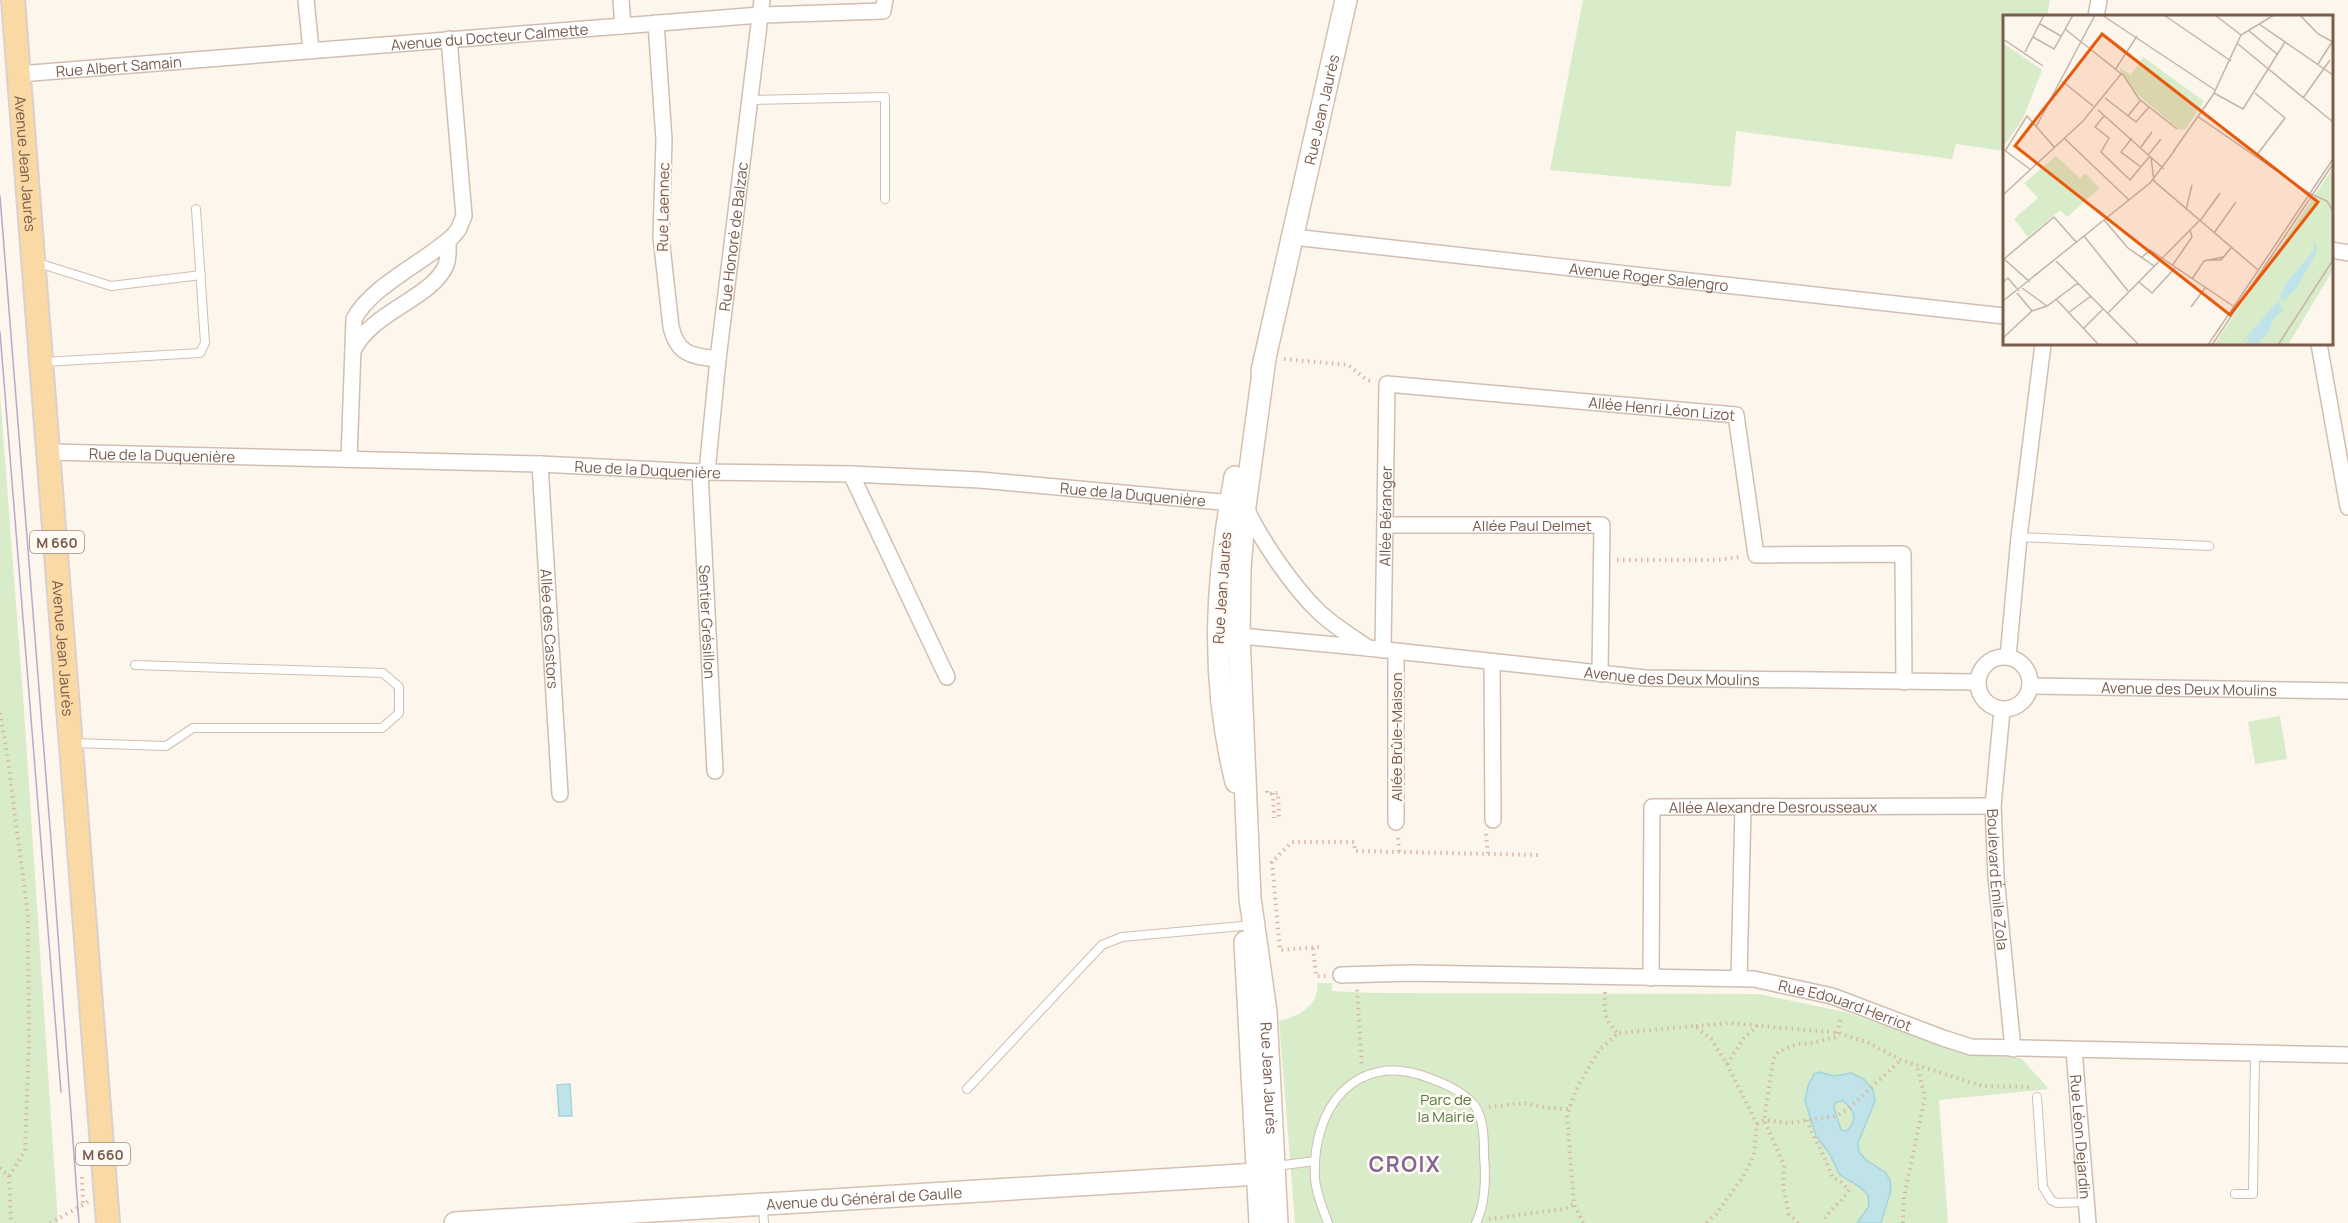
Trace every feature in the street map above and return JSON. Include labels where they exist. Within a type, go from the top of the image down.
[{"type":"main road","name":"Avenue Jean Jaurès","points":[[13,0],[50,452],[108,1223]]},
{"type":"main road","name":"Rue Jean Jaurès","points":[[1277,1223],[1266,1174],[1245,953],[1251,926],[1239,636],[1238,505],[1241,449],[1265,358],[1346,0]]},
{"type":"main road","name":"Rue Jean Jaurès","points":[[1238,505],[1220,573],[1217,634],[1225,733],[1246,819]]},
{"type":"main road","name":"Rue Jean Jaurès","points":[[1260,1223],[1266,1174]]},
{"type":"main road","name":"Avenue du Général de Gaulle","points":[[455,1223],[763,1214],[1266,1174]]},
{"type":"street","points":[[306,0],[311,50]]},
{"type":"street","points":[[621,0],[623,26]]},
{"type":"street","name":"Avenue du Docteur Calmette","points":[[219,57],[656,23],[761,7],[883,11],[885,0]]},
{"type":"street","points":[[2096,15],[2099,0]]},
{"type":"street","name":"Rue Honoré de Balzac","points":[[703,472],[761,7]]},
{"type":"street","name":"Rue Laennec","points":[[656,23],[664,140],[661,237],[671,327],[675,341],[688,354],[718,358]]},
{"type":"street","points":[[350,459],[352,327],[358,311],[377,293],[448,241],[458,230],[464,216],[449,39]]},
{"type":"street","name":"Rue Albert Samain","points":[[19,74],[219,57]]},
{"type":"street","name":"Avenue Roger Salengro","points":[[1293,237],[2003,316]]},
{"type":"street","points":[[353,351],[366,330],[422,290],[442,272],[448,255],[448,241]]},
{"type":"street","points":[[2333,250],[2348,253]]},
{"type":"street","points":[[2008,657],[2019,537],[2043,345]]},
{"type":"street","points":[[2319,345],[2348,507]]},
{"type":"street","name":"Allée Béranger","points":[[1382,650],[1387,384]]},
{"type":"street","name":"Allée Henri Léon Lizot","points":[[1387,384],[1736,415],[1756,555]]},
{"type":"street","name":"Rue de la Duquenière","points":[[50,452],[540,464],[703,472],[851,474],[980,480],[1238,505]]},
{"type":"street","name":"Allée des Castors","points":[[540,464],[560,794]]},
{"type":"street","name":"Sentier Grésillon","points":[[703,472],[715,771]]},
{"type":"street","points":[[851,474],[947,677]]},
{"type":"street","name":"Avenue des Deux Moulins","points":[[1238,505],[1310,602],[1334,624],[1382,650]]},
{"type":"street","name":"Allée Paul Delmet","points":[[1385,525],[1602,525],[1600,674]]},
{"type":"street","points":[[1756,555],[1903,554],[1904,682]]},
{"type":"street","name":"Avenue des Deux Moulins","points":[[1217,634],[1662,679],[1977,682]]},
{"type":"street","name":"Allée Brûle-Maison","points":[[1382,650],[1396,822]]},
{"type":"street","points":[[1999,657],[2008,657],[2024,666],[2030,678],[2030,686],[2025,699],[2019,705],[2002,710],[1989,706],[1983,699],[1977,682],[1979,674],[1987,663],[1999,657]]},
{"type":"street","points":[[1492,662],[1493,820]]},
{"type":"street","name":"Avenue des Deux Moulins","points":[[2030,686],[2348,691]]},
{"type":"street","name":"Boulevard Émile Zola","points":[[2002,710],[1993,806],[2000,923],[2013,1048]]},
{"type":"street","name":"Allée Alexandre Desrousseaux","points":[[1651,978],[1652,807],[1993,806]]},
{"type":"street","points":[[1739,978],[1743,807]]},
{"type":"street","name":"Rue Edouard Herriot","points":[[1341,975],[1411,973],[1739,978],[1814,990],[1961,1045],[1980,1048],[2348,1055]]},
{"type":"street","name":"Rue Léon Dejardin","points":[[2074,1050],[2088,1223]]},
{"type":"lane","points":[[751,100],[885,97],[885,199]]},
{"type":"lane","points":[[43,362],[200,353],[205,343],[196,209]]},
{"type":"lane","points":[[34,262],[111,286],[201,275]]},
{"type":"lane","points":[[2019,537],[2209,546]]},
{"type":"lane","points":[[72,743],[166,746],[193,728],[382,728],[399,713],[399,687],[383,673],[135,665]]},
{"type":"lane","points":[[967,1089],[1102,945],[1122,937],[1251,926]]},
{"type":"lane","points":[[2235,1194],[2253,1194],[2255,1054]]},
{"type":"lane","points":[[1328,1223],[1315,1181],[1318,1137],[1323,1121],[1335,1101],[1351,1083],[1367,1073],[1386,1070],[1422,1075],[1460,1092],[1476,1108],[1483,1133],[1485,1166],[1484,1195],[1477,1222]]},
{"type":"lane","points":[[2037,1097],[2043,1187],[2051,1200],[2057,1203],[2086,1202]]},
{"type":"lane","points":[[1266,1174],[1284,1165],[1316,1161]]},
{"type":"path","points":[[1265,358],[1348,365],[1367,380],[1387,384]]},
{"type":"path","points":[[1601,560],[1717,560],[1756,555]]},
{"type":"path","points":[[0,713],[8,753],[28,916],[29,1042],[25,1151],[9,1176],[12,1223]]},
{"type":"path","points":[[1273,794],[1276,818],[1278,800]]},
{"type":"path","points":[[1319,947],[1280,950],[1272,862],[1292,842],[1354,842],[1355,850],[1540,855]]},
{"type":"path","points":[[1313,948],[1316,976],[1341,975]]},
{"type":"path","points":[[1606,976],[1604,1010],[1609,1025],[1618,1033]]},
{"type":"path","points":[[1357,992],[1362,1076]]},
{"type":"path","points":[[1798,1223],[1789,1214],[1783,1186],[1784,1165],[1764,1120],[1773,1060],[1778,1052],[1797,1044],[1824,1041],[1836,1037],[1845,1001]]},
{"type":"path","points":[[1583,1223],[1574,1204],[1566,1116],[1575,1092],[1600,1049],[1618,1033],[1730,1023],[1836,1033],[1869,1043],[1917,1066],[1982,1086],[2031,1087],[2037,1097]]},
{"type":"path","points":[[1727,1064],[1744,1038],[1758,1024]]},
{"type":"path","points":[[1695,1026],[1712,1039],[1757,1124],[1754,1155],[1743,1178],[1707,1223]]},
{"type":"path","points":[[1757,1124],[1764,1120],[1788,1123],[1840,1114],[1901,1060]]},
{"type":"path","points":[[1903,1223],[1904,1197],[1925,1097],[1917,1066]]},
{"type":"path","points":[[1476,1108],[1525,1103],[1547,1108],[1570,1109]]},
{"type":"path","points":[[1809,1120],[1813,1138],[1829,1166],[1832,1177],[1849,1190],[1826,1216],[1823,1223]]},
{"type":"path","points":[[0,1168],[9,1176]]},
{"type":"path","points":[[82,1174],[83,1203]]},
{"type":"path","points":[[50,1223],[62,1218],[83,1203],[107,1199]]},
{"type":"path","points":[[1477,1222],[1565,1209],[1574,1204]]},
{"type":"green space","points":[[1583,0],[2050,0],[2047,15],[2003,15],[2003,151],[1956,144],[1952,159],[1736,131],[1731,187],[1550,170]]},
{"type":"green space","points":[[0,394],[23,695],[58,1223],[0,1223]]},
{"type":"green space","points":[[2280,716],[2287,759],[2255,764],[2248,722]]},
{"type":"green space","name":"Parc de la Mairie","points":[[1317,983],[1332,983],[1332,991],[1372,993],[1759,994],[1845,1012],[1976,1055],[2021,1058],[2049,1089],[1939,1100],[1948,1223],[1295,1223],[1279,1021],[1300,1013],[1311,1004],[1317,991]]},
{"type":"water","points":[[1819,1072],[1834,1076],[1851,1073],[1864,1079],[1873,1090],[1875,1101],[1858,1143],[1859,1152],[1866,1160],[1885,1172],[1890,1180],[1891,1190],[1881,1223],[1857,1223],[1869,1206],[1868,1195],[1860,1187],[1840,1175],[1829,1153],[1816,1136],[1805,1101],[1808,1086],[1814,1074]],"holes":[[[1843,1101],[1854,1116],[1846,1131],[1841,1130],[1834,1107],[1836,1102]]]},
{"type":"water","points":[[570,1084],[572,1116],[559,1116],[557,1085]]},
{"type":"tram line","points":[[0,196],[79,1223]]},
{"type":"tram line","points":[[0,332],[61,1092]]},
{"type":"district","name":"CROIX","points":[[1405,1164]]}]
